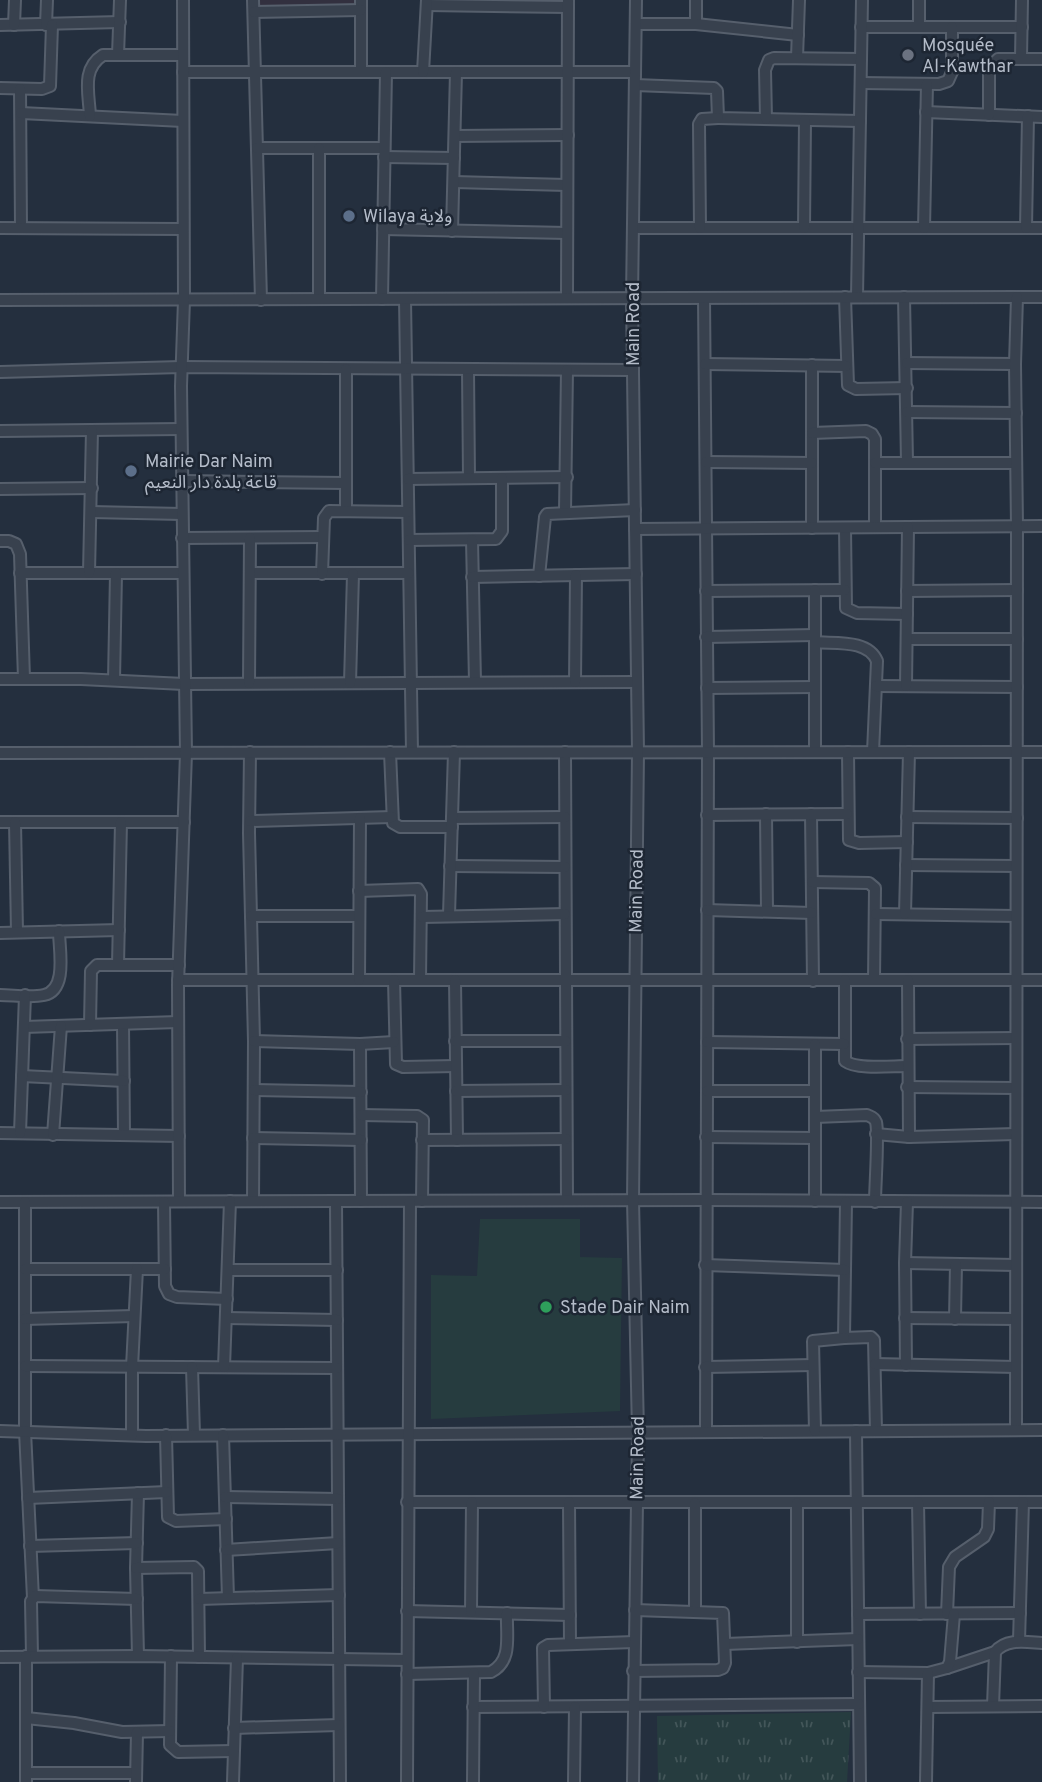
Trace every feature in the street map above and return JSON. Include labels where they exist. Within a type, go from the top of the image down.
[{"type":"street","points":[[14,25],[15,0]]},
{"type":"street","points":[[0,88],[42,89],[50,86],[47,0]]},
{"type":"street","points":[[118,55],[120,0]]},
{"type":"street","points":[[179,1201],[178,980],[186,752],[181,429],[184,300],[183,0]]},
{"type":"street","points":[[254,0],[261,300]]},
{"type":"street","name":"Main Road","points":[[633,1782],[638,1432],[634,980],[638,752],[632,298],[636,0]]},
{"type":"street","points":[[695,0],[696,24]]},
{"type":"street","points":[[797,58],[799,0]]},
{"type":"street","points":[[862,0],[858,227],[846,381],[851,388],[907,388]]},
{"type":"street","points":[[919,0],[919,27]]},
{"type":"street","points":[[1021,58],[1022,0]]},
{"type":"street","points":[[423,72],[427,2],[568,4],[567,298]]},
{"type":"street","points":[[254,12],[361,5],[361,72]]},
{"type":"street","points":[[0,25],[120,22]]},
{"type":"street","points":[[636,24],[696,24],[798,35]]},
{"type":"street","points":[[861,27],[1022,27]]},
{"type":"street","points":[[860,83],[939,84],[948,81],[951,78],[952,27]]},
{"type":"street","points":[[90,116],[87,73],[93,61],[103,55],[183,55]]},
{"type":"street","points":[[766,119],[765,65],[769,60],[861,59]]},
{"type":"street","points":[[989,115],[989,68],[998,59],[1042,59]]},
{"type":"street","points":[[183,72],[635,72]]},
{"type":"street","points":[[382,299],[386,72]]},
{"type":"street","points":[[452,230],[456,72]]},
{"type":"street","points":[[924,228],[926,84]]},
{"type":"street","points":[[635,85],[714,88],[717,91],[718,118]]},
{"type":"street","points":[[20,89],[21,228]]},
{"type":"street","points":[[20,113],[183,121]]},
{"type":"street","points":[[926,113],[1042,117]]},
{"type":"street","points":[[1026,228],[1028,116]]},
{"type":"street","points":[[700,228],[699,124],[702,119],[860,121]]},
{"type":"street","points":[[804,228],[805,120]]},
{"type":"street","points":[[455,136],[568,135]]},
{"type":"street","points":[[257,148],[319,148],[454,158]]},
{"type":"street","points":[[319,148],[319,299]]},
{"type":"street","points":[[454,182],[567,185]]},
{"type":"street","points":[[0,228],[184,229]]},
{"type":"street","points":[[633,228],[1042,228]]},
{"type":"street","points":[[383,229],[567,233]]},
{"type":"street","points":[[904,297],[907,462]]},
{"type":"street","points":[[1016,1430],[1017,297]]},
{"type":"street","points":[[0,300],[1042,297]]},
{"type":"street","points":[[704,298],[708,752],[706,1432]]},
{"type":"street","points":[[405,299],[412,752]]},
{"type":"street","points":[[907,363],[1015,363]]},
{"type":"street","points":[[705,364],[846,366]]},
{"type":"street","points":[[812,365],[812,528]]},
{"type":"street","points":[[0,372],[181,367],[633,370]]},
{"type":"street","points":[[346,369],[346,510]]},
{"type":"street","points":[[468,370],[469,478]]},
{"type":"street","points":[[565,512],[567,370]]},
{"type":"street","points":[[907,412],[1016,413]]},
{"type":"street","points":[[0,431],[181,429]]},
{"type":"street","points":[[89,573],[92,430]]},
{"type":"street","points":[[812,433],[866,431],[872,434],[875,439],[875,527]]},
{"type":"street","points":[[706,462],[812,463]]},
{"type":"street","points":[[875,463],[1016,463]]},
{"type":"street","points":[[408,479],[567,477]]},
{"type":"street","points":[[409,540],[496,539],[502,531],[502,478]]},
{"type":"street","points":[[182,481],[346,483]]},
{"type":"street","points":[[0,489],[92,488]]},
{"type":"street","points":[[539,576],[545,517],[552,513],[635,510]]},
{"type":"street","points":[[322,574],[325,514],[329,511],[408,512]]},
{"type":"street","points":[[91,512],[182,514]]},
{"type":"street","points":[[635,529],[1042,526]]},
{"type":"street","points":[[906,686],[908,527]]},
{"type":"street","points":[[845,528],[846,608],[852,612],[907,614]]},
{"type":"street","points":[[182,538],[323,537]]},
{"type":"street","points":[[250,538],[250,683]]},
{"type":"street","points":[[472,540],[475,682]]},
{"type":"street","points":[[0,541],[16,544],[20,554],[24,679]]},
{"type":"street","points":[[20,573],[183,573]]},
{"type":"street","points":[[114,680],[116,573]]},
{"type":"street","points":[[250,573],[409,573]]},
{"type":"street","points":[[350,683],[353,573]]},
{"type":"street","points":[[472,577],[636,574]]},
{"type":"street","points":[[575,682],[576,575]]},
{"type":"street","points":[[815,590],[815,752]]},
{"type":"street","points":[[706,591],[845,590]]},
{"type":"street","points":[[907,591],[1017,590]]},
{"type":"street","points":[[706,637],[815,639],[862,646],[870,650],[877,661],[873,752]]},
{"type":"street","points":[[907,639],[1017,639]]},
{"type":"street","points":[[0,679],[184,684],[637,682]]},
{"type":"street","points":[[876,686],[1017,687]]},
{"type":"street","points":[[707,688],[815,687]]},
{"type":"street","points":[[250,752],[253,1201]]},
{"type":"street","points":[[390,752],[393,823],[400,827],[565,817]]},
{"type":"street","points":[[449,915],[454,752]]},
{"type":"street","points":[[565,752],[567,1200]]},
{"type":"street","points":[[848,752],[849,840],[853,843],[907,842]]},
{"type":"street","points":[[905,915],[909,752]]},
{"type":"street","points":[[0,753],[1042,752]]},
{"type":"street","points":[[766,814],[767,911]]},
{"type":"street","points":[[811,814],[813,981]]},
{"type":"street","points":[[707,815],[847,814]]},
{"type":"street","points":[[250,821],[393,817]]},
{"type":"street","points":[[907,817],[1017,818]]},
{"type":"street","points":[[359,818],[359,980]]},
{"type":"street","points":[[0,822],[184,822]]},
{"type":"street","points":[[15,822],[17,932]]},
{"type":"street","points":[[118,965],[121,822]]},
{"type":"street","points":[[906,865],[1016,866]]},
{"type":"street","points":[[450,866],[565,867]]},
{"type":"street","points":[[812,882],[869,883],[875,888],[874,980]]},
{"type":"street","points":[[359,891],[418,890],[421,894],[420,980]]},
{"type":"street","points":[[707,910],[812,912]]},
{"type":"street","points":[[422,916],[565,914]]},
{"type":"street","points":[[876,914],[1016,916]]},
{"type":"street","points":[[251,916],[359,916]]},
{"type":"street","points":[[0,933],[119,930]]},
{"type":"street","points":[[0,995],[46,995],[56,987],[60,979],[59,931]]},
{"type":"street","points":[[90,1025],[91,971],[97,965],[179,965]]},
{"type":"street","points":[[178,980],[1042,980]]},
{"type":"street","points":[[394,980],[396,1064],[403,1067],[456,1066]]},
{"type":"street","points":[[455,980],[457,1140]]},
{"type":"street","points":[[845,980],[844,1058],[848,1064],[907,1066]]},
{"type":"street","points":[[908,980],[909,1137]]},
{"type":"street","points":[[20,1133],[25,995]]},
{"type":"street","points":[[24,1027],[178,1023]]},
{"type":"street","points":[[123,1024],[124,1135]]},
{"type":"street","points":[[53,1135],[61,1026]]},
{"type":"street","points":[[907,1039],[1016,1038]]},
{"type":"street","points":[[254,1041],[360,1044],[394,1042]]},
{"type":"street","points":[[455,1041],[566,1041]]},
{"type":"street","points":[[707,1042],[845,1044]]},
{"type":"street","points":[[360,1044],[361,1201]]},
{"type":"street","points":[[815,1044],[815,1201]]},
{"type":"street","points":[[22,1076],[124,1081]]},
{"type":"street","points":[[907,1087],[1016,1088]]},
{"type":"street","points":[[254,1090],[361,1092]]},
{"type":"street","points":[[456,1091],[566,1090]]},
{"type":"street","points":[[707,1091],[815,1091]]},
{"type":"street","points":[[361,1115],[421,1117],[422,1201]]},
{"type":"street","points":[[815,1117],[867,1115],[876,1122],[875,1202]]},
{"type":"street","points":[[0,1133],[178,1136]]},
{"type":"street","points":[[876,1134],[909,1137],[1016,1134]]},
{"type":"street","points":[[706,1137],[815,1138]]},
{"type":"street","points":[[254,1138],[361,1140]]},
{"type":"street","points":[[422,1140],[566,1139]]},
{"type":"street","points":[[224,1367],[230,1201]]},
{"type":"street","points":[[336,1201],[340,1782]]},
{"type":"street","points":[[407,1782],[410,1201]]},
{"type":"street","points":[[0,1202],[1042,1202]]},
{"type":"street","points":[[24,1202],[25,1431],[33,1598],[26,1718],[26,1777],[136,1777],[137,1732]]},
{"type":"street","points":[[164,1202],[164,1269],[165,1286],[169,1294],[177,1297],[227,1298]]},
{"type":"street","points":[[844,1338],[846,1202]]},
{"type":"street","points":[[906,1202],[906,1365]]},
{"type":"street","points":[[905,1263],[1016,1265]]},
{"type":"street","points":[[955,1319],[956,1264]]},
{"type":"street","points":[[705,1265],[845,1270]]},
{"type":"street","points":[[24,1269],[164,1269]]},
{"type":"street","points":[[132,1435],[136,1269]]},
{"type":"street","points":[[228,1270],[337,1270]]},
{"type":"street","points":[[25,1319],[134,1316]]},
{"type":"street","points":[[226,1318],[337,1320]]},
{"type":"street","points":[[905,1318],[1016,1319]]},
{"type":"street","points":[[815,1431],[814,1340],[871,1337],[875,1345],[876,1431]]},
{"type":"street","points":[[875,1364],[1016,1367]]},
{"type":"street","points":[[705,1367],[813,1365]]},
{"type":"street","points":[[25,1366],[337,1368]]},
{"type":"street","points":[[192,1367],[194,1435]]},
{"type":"street","points":[[0,1431],[223,1435],[1042,1430]]},
{"type":"street","points":[[856,1431],[860,1782]]},
{"type":"street","points":[[166,1435],[168,1517],[171,1520],[226,1519]]},
{"type":"street","points":[[223,1435],[228,1598]]},
{"type":"street","points":[[28,1498],[167,1492]]},
{"type":"street","points":[[138,1493],[138,1656]]},
{"type":"street","points":[[225,1497],[338,1499]]},
{"type":"street","points":[[407,1502],[1042,1502]]},
{"type":"street","points":[[471,1612],[472,1502]]},
{"type":"street","points":[[569,1502],[570,1644]]},
{"type":"street","points":[[918,1502],[920,1614]]},
{"type":"street","points":[[947,1668],[950,1662],[951,1614],[949,1567],[955,1558],[984,1537],[988,1529],[989,1502]]},
{"type":"street","points":[[1019,1642],[1023,1502]]},
{"type":"street","points":[[695,1503],[695,1611]]},
{"type":"street","points":[[797,1503],[797,1642]]},
{"type":"street","points":[[30,1546],[137,1543]]},
{"type":"street","points":[[226,1550],[338,1543]]},
{"type":"street","points":[[136,1568],[194,1567],[200,1577],[199,1657]]},
{"type":"street","points":[[33,1598],[38,1595],[137,1599]]},
{"type":"street","points":[[199,1599],[339,1595]]},
{"type":"street","points":[[634,1671],[718,1670],[726,1663],[723,1613],[635,1610]]},
{"type":"street","points":[[407,1611],[570,1615]]},
{"type":"street","points":[[407,1674],[491,1672],[504,1663],[507,1613]]},
{"type":"street","points":[[858,1614],[1020,1613]]},
{"type":"street","points":[[725,1644],[858,1639]]},
{"type":"street","points":[[544,1707],[543,1648],[548,1645],[634,1642]]},
{"type":"street","points":[[858,1672],[928,1673],[995,1652],[1005,1643],[1042,1643]]},
{"type":"street","points":[[993,1706],[995,1652]]},
{"type":"street","points":[[0,1657],[407,1660]]},
{"type":"street","points":[[171,1657],[170,1745],[178,1752],[233,1751]]},
{"type":"street","points":[[233,1782],[237,1658]]},
{"type":"street","points":[[473,1782],[474,1673]]},
{"type":"street","points":[[926,1782],[928,1673]]},
{"type":"street","points":[[473,1707],[859,1704]]},
{"type":"street","points":[[928,1707],[1042,1706]]},
{"type":"street","points":[[575,1707],[575,1782]]},
{"type":"street","points":[[26,1718],[122,1732],[170,1731]]},
{"type":"street","points":[[234,1728],[339,1725]]},
{"type":"shaded area","points":[[256,0],[356,0],[356,6],[256,7]]},
{"type":"green space","points":[[480,1219],[580,1219],[580,1257],[622,1258],[620,1411],[431,1419],[431,1275],[477,1276]]},
{"type":"green space","points":[[851,1712],[847,1782],[658,1782],[657,1716]]},
{"type":"place","name":"Mosquée Al-Kawthar","points":[[908,55]]},
{"type":"place","name":"Wilaya ولاية","points":[[349,216]]},
{"type":"place","name":"Mairie Dar Naim قاعة بلدة دار النعيم","points":[[131,471]]},
{"type":"place","name":"Stade Dair Naim","points":[[546,1307]]}]
